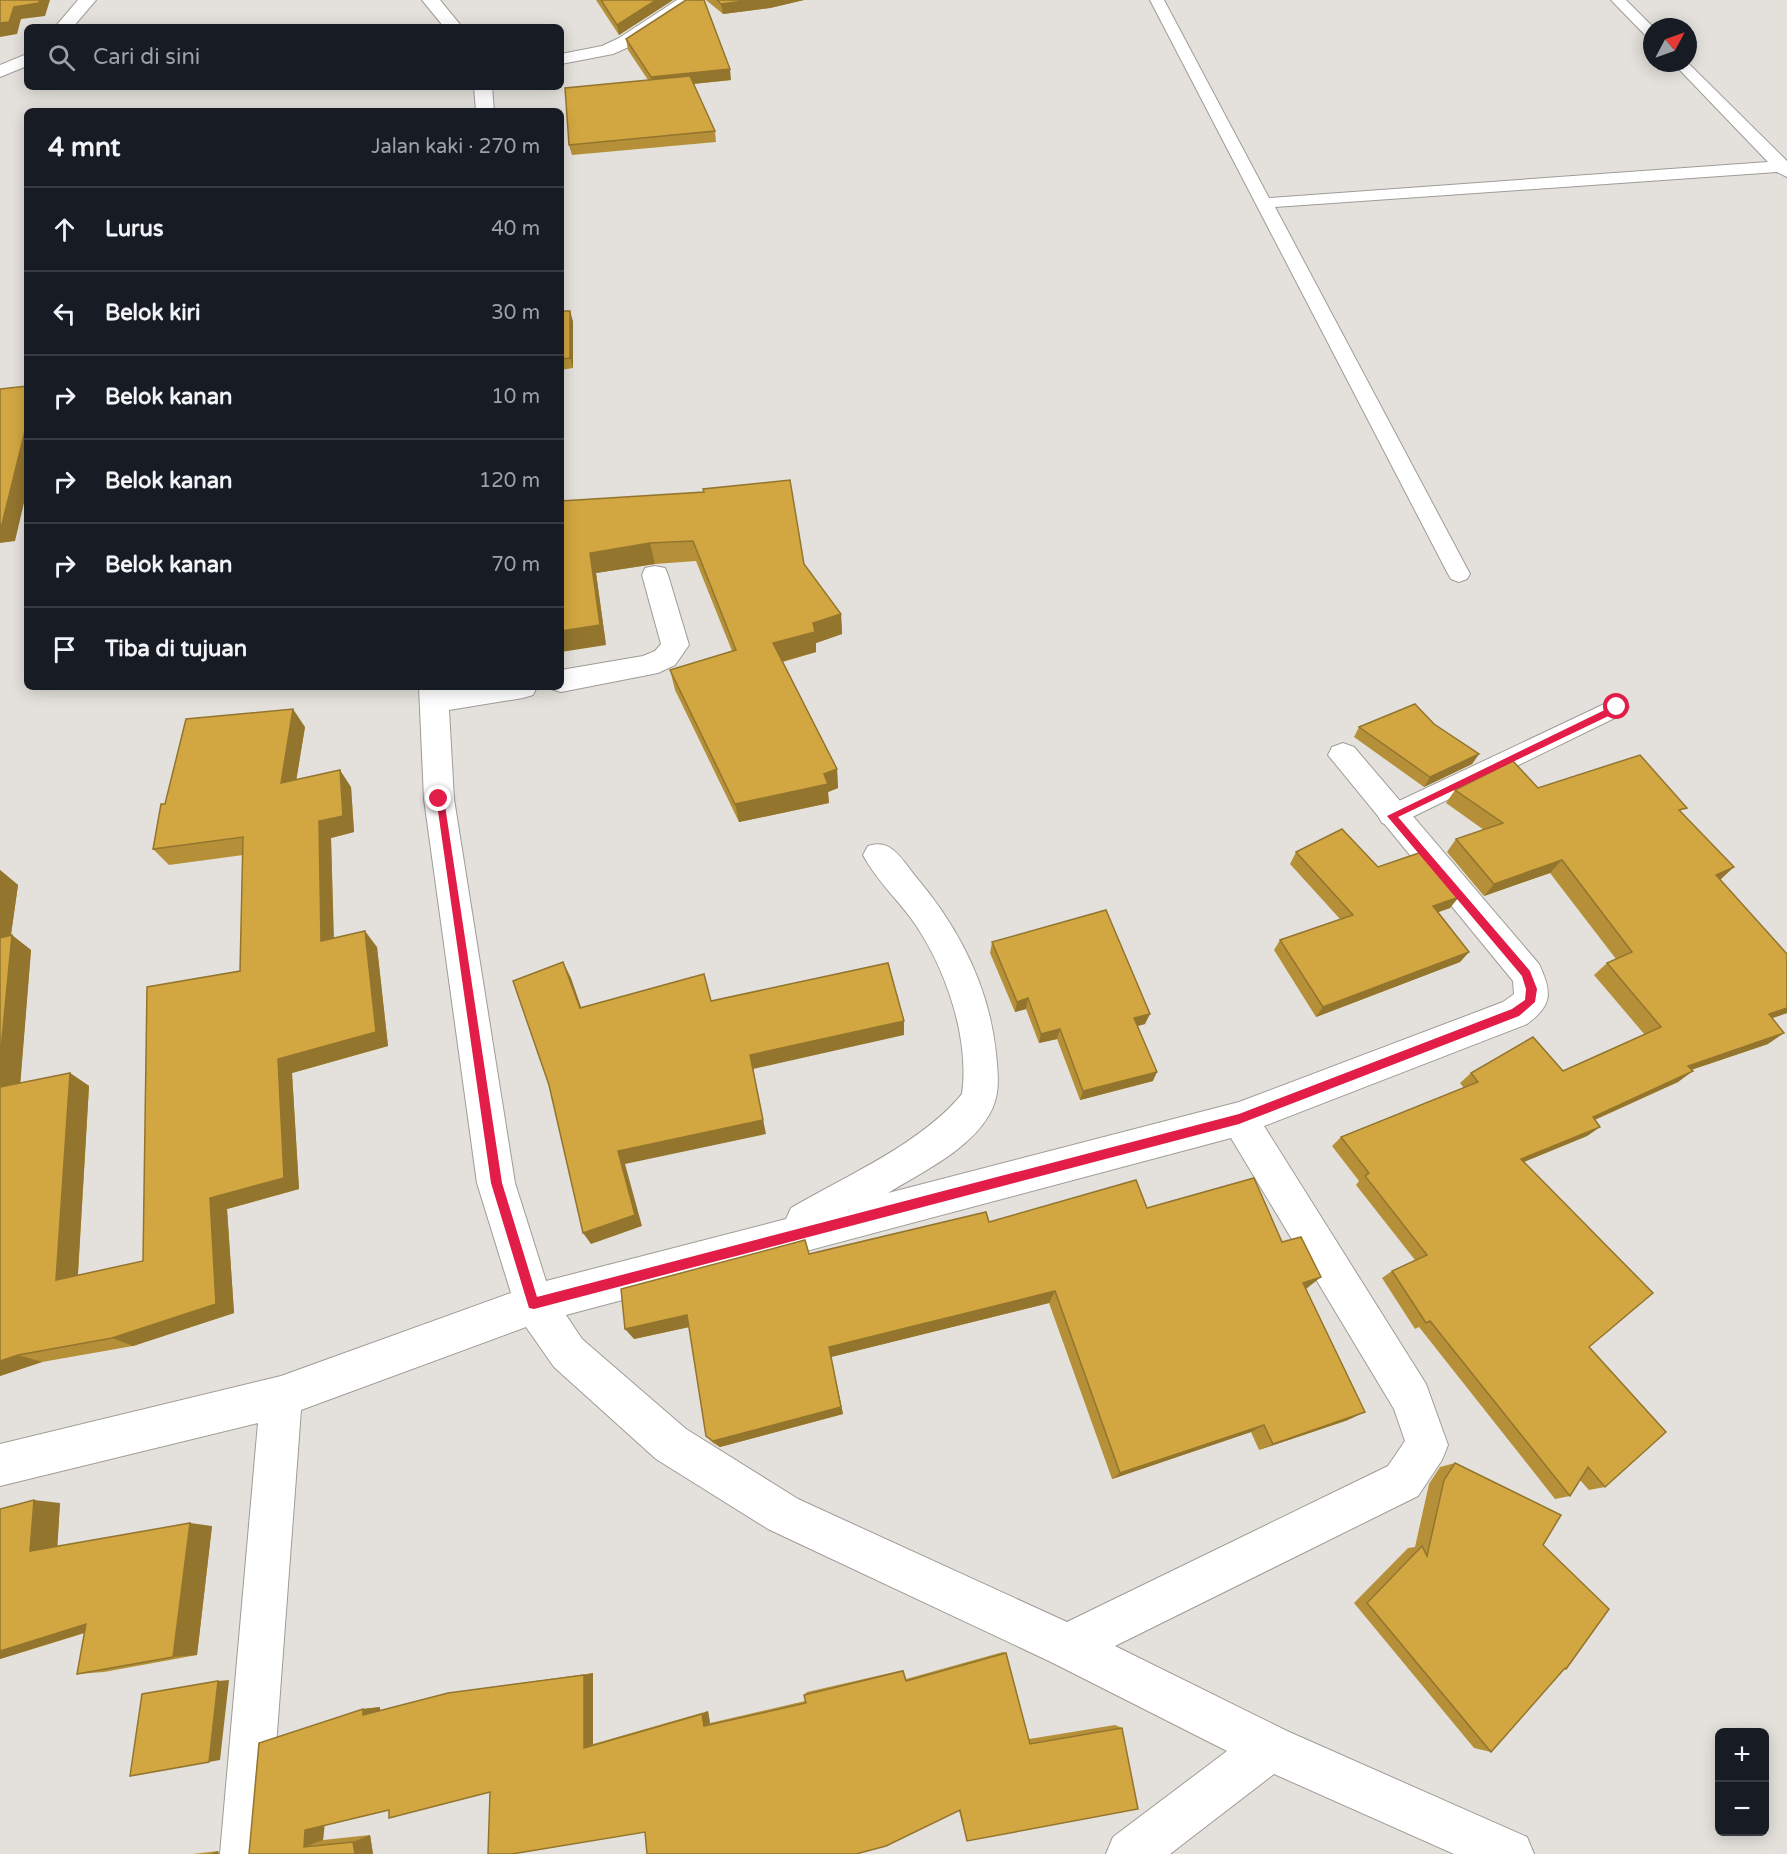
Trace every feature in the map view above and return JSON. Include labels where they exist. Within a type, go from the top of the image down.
[{"type":"street","points":[[67,24],[87,0]]},
{"type":"street","points":[[431,0],[451,24]]},
{"type":"street","points":[[564,58],[607,50],[625,42],[689,0]]},
{"type":"street","points":[[0,72],[24,60]]},
{"type":"street","points":[[483,90],[485,108]]},
{"type":"street","points":[[564,680],[648,666],[665,658],[675,645],[655,575]]},
{"type":"street","points":[[489,690],[433,695],[439,799],[496,1183],[534,1304],[567,1353],[671,1444],[783,1514],[1066,1646],[1270,1748],[1510,1854]]},
{"type":"street","points":[[0,1465],[281,1397],[534,1304],[773,1239],[1239,1119],[1515,1012],[1530,1002],[1532,989],[1527,974],[1343,755]]},
{"type":"street","points":[[773,1239],[909,1158],[962,1121],[976,1104],[981,1088],[978,1043],[970,1003],[942,938],[879,855]]},
{"type":"street","points":[[1066,1646],[1403,1481],[1427,1445],[1411,1399],[1239,1119]]},
{"type":"street","points":[[244,1854],[281,1397]]},
{"type":"street","points":[[1130,1854],[1270,1748]]},
{"type":"lane","points":[[1157,0],[1459,574]]},
{"type":"lane","points":[[1618,0],[1643,25]]},
{"type":"lane","points":[[1689,72],[1785,168]]},
{"type":"lane","points":[[1264,203],[1785,168]]},
{"type":"lane","points":[[1392,816],[1617,707]]},
{"type":"building","points":[[0,0],[40,0],[39,3],[14,7],[9,22],[0,23]]},
{"type":"building","points":[[601,0],[656,0],[617,25]]},
{"type":"building","points":[[686,0],[704,0],[730,69],[651,77],[626,39]]},
{"type":"building","points":[[717,0],[751,0],[721,4]]},
{"type":"building","points":[[690,76],[715,131],[569,145],[565,88]]},
{"type":"building","points":[[564,311],[570,311],[570,358],[564,359]]},
{"type":"building","points":[[24,386],[24,435],[0,525],[0,389]]},
{"type":"building","points":[[790,480],[804,564],[841,614],[813,623],[815,632],[773,643],[837,769],[824,774],[828,784],[735,804],[670,670],[736,650],[693,541],[650,543],[590,553],[600,625],[564,631],[564,501],[704,492],[703,489]]},
{"type":"building","points":[[1415,704],[1434,724],[1479,754],[1430,777],[1359,727]]},
{"type":"building","points":[[293,709],[281,783],[340,770],[343,816],[319,821],[321,941],[365,931],[376,1032],[278,1059],[284,1178],[210,1198],[216,1304],[112,1338],[18,1355],[0,1361],[0,1087],[70,1073],[56,1280],[143,1261],[147,987],[240,971],[243,837],[153,849],[161,804],[165,804],[186,719]]},
{"type":"building","points":[[1640,755],[1687,808],[1679,810],[1734,867],[1716,875],[1787,954],[1787,1008],[1769,1014],[1784,1033],[1688,1066],[1693,1071],[1593,1117],[1600,1127],[1521,1159],[1653,1293],[1589,1347],[1666,1432],[1605,1487],[1588,1467],[1570,1496],[1430,1321],[1426,1323],[1392,1271],[1427,1255],[1365,1176],[1369,1173],[1341,1137],[1478,1082],[1471,1073],[1533,1037],[1563,1071],[1661,1027],[1607,963],[1632,952],[1562,860],[1494,884],[1456,839],[1503,823],[1455,790],[1513,761],[1538,788]]},
{"type":"building","points":[[1342,829],[1378,867],[1422,852],[1459,897],[1433,906],[1469,952],[1323,1007],[1280,940],[1353,915],[1296,852]]},
{"type":"building","points":[[1106,910],[1150,1014],[1134,1018],[1157,1072],[1083,1091],[1060,1029],[1041,1034],[1028,998],[1017,1002],[992,942]]},
{"type":"building","points":[[12,935],[0,1060],[0,938]]},
{"type":"building","points":[[563,962],[580,1008],[704,974],[711,1001],[888,963],[904,1021],[750,1055],[763,1120],[618,1151],[635,1215],[583,1233],[549,1085],[513,981]]},
{"type":"building","points":[[1254,1178],[1282,1242],[1301,1237],[1321,1277],[1303,1283],[1365,1412],[1273,1444],[1264,1425],[1120,1473],[1055,1291],[829,1347],[841,1407],[713,1441],[706,1436],[687,1315],[625,1329],[621,1289],[805,1240],[809,1254],[986,1212],[989,1222],[1136,1180],[1147,1208]]},
{"type":"building","points":[[1455,1463],[1561,1515],[1543,1545],[1609,1609],[1566,1669],[1491,1752],[1367,1603],[1422,1546],[1427,1556],[1444,1480]]},
{"type":"building","points":[[34,1500],[30,1551],[190,1523],[173,1657],[77,1674],[86,1624],[0,1651],[0,1509]]},
{"type":"building","points":[[1006,1653],[1030,1744],[1122,1728],[1138,1809],[967,1841],[960,1810],[886,1846],[856,1854],[647,1854],[645,1832],[512,1854],[488,1854],[490,1792],[389,1818],[389,1810],[305,1830],[304,1847],[353,1842],[355,1854],[249,1854],[259,1743],[363,1709],[363,1715],[448,1693],[584,1675],[584,1748],[702,1714],[704,1726],[806,1703],[804,1695],[903,1671],[906,1681]]},
{"type":"building","points":[[218,1681],[209,1762],[130,1776],[142,1694]]},
{"type":"route","points":[[439,799],[496,1183],[534,1304],[773,1239],[1239,1119],[1515,1012],[1530,1002],[1532,989],[1527,974],[1392,816],[1617,707]]}]
